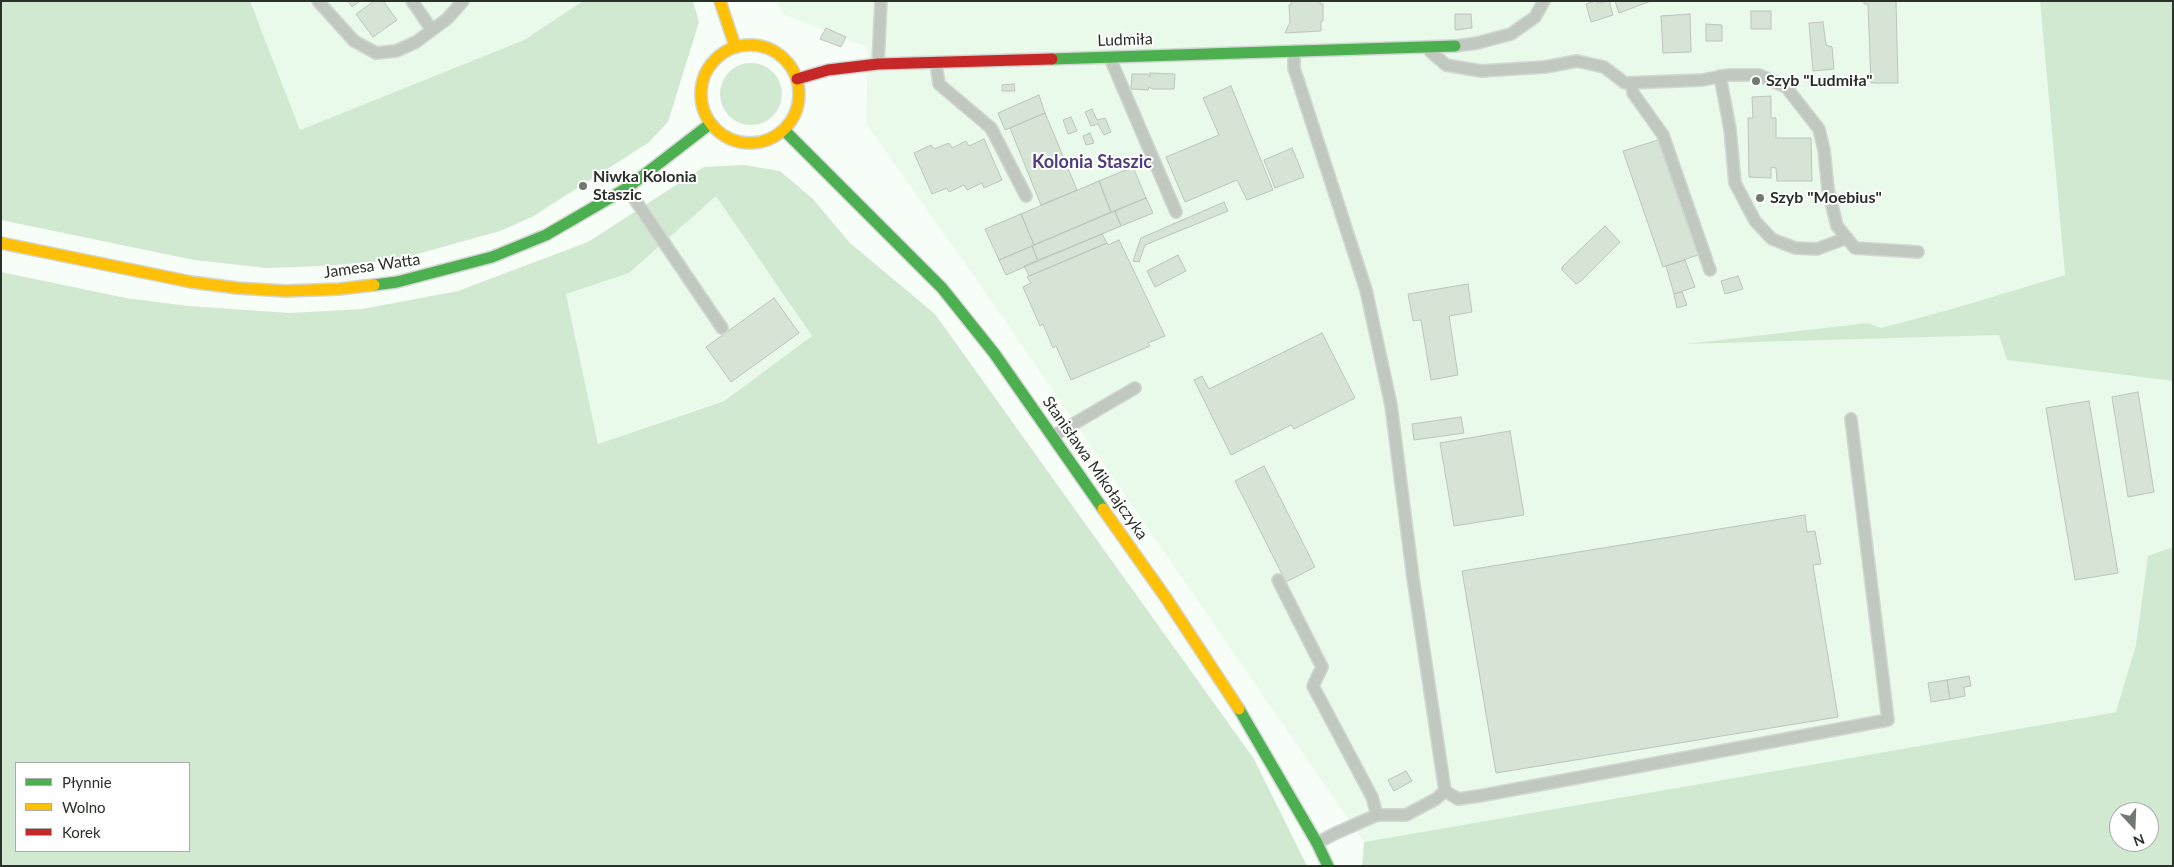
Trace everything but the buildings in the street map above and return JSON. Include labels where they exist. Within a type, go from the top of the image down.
[{"type":"street","points":[[720,1],[735,46]]},
{"type":"street","points":[[750,44],[765,46],[779,54],[790,65],[797,79],[799,97],[794,115],[784,130],[770,139],[754,143],[737,142],[722,135],[710,124],[702,107],[700,88],[706,70],[718,56],[735,46],[750,44]]},
{"type":"street","name":"Ludmiła","points":[[797,79],[828,70],[878,64],[936,64],[1110,56],[1455,46]]},
{"type":"street","name":"Jamesa Watta","points":[[1,243],[191,282],[237,288],[286,291],[340,289],[397,282],[492,256],[546,235],[627,188],[710,124]]},
{"type":"street","name":"Stanisława Mikołajczyka","points":[[784,130],[864,213],[942,288],[994,353],[1166,598],[1248,723],[1317,843],[1328,866]]},
{"type":"lane","points":[[318,1],[354,41],[376,53],[396,51],[416,42],[447,19],[463,1]]},
{"type":"lane","points":[[412,1],[432,30]]},
{"type":"lane","points":[[878,64],[881,1]]},
{"type":"lane","points":[[1455,46],[1477,43],[1511,34],[1534,17],[1544,1]]},
{"type":"lane","points":[[1425,46],[1446,65],[1481,71],[1545,67],[1577,61],[1604,67],[1625,83],[1702,80],[1720,76],[1759,75],[1786,87],[1819,129],[1824,150],[1828,189],[1837,226],[1855,248],[1918,252]]},
{"type":"lane","points":[[1294,51],[1294,68],[1366,290],[1389,396],[1413,578],[1445,791],[1458,799],[1479,796],[1888,720],[1851,419]]},
{"type":"lane","points":[[1110,56],[1176,212]]},
{"type":"lane","points":[[936,64],[939,84],[991,128],[1026,196]]},
{"type":"lane","points":[[1720,76],[1730,129],[1735,182],[1744,204],[1755,221],[1772,239],[1795,248],[1817,249],[1847,238]]},
{"type":"lane","points":[[1632,83],[1633,93],[1663,135],[1710,270]]},
{"type":"lane","points":[[627,188],[665,241],[722,328]]},
{"type":"lane","points":[[1053,436],[1135,388]]},
{"type":"lane","points":[[1278,580],[1322,667],[1313,686],[1372,797],[1378,815]]},
{"type":"lane","points":[[1317,843],[1378,815],[1406,815],[1436,799],[1445,791]]},
{"type":"shaded area","points":[[1,1],[250,1],[300,130],[524,40],[583,1],[693,1],[699,22],[668,122],[648,143],[532,217],[500,231],[396,260],[267,268],[194,260],[1,220]]},
{"type":"shaded area","points":[[250,1],[583,1],[524,40],[300,130]]},
{"type":"shaded area","points":[[775,1],[2040,1],[2065,275],[1881,328],[1866,323],[1694,343],[1999,335],[2173,283],[2173,702],[1364,842],[974,276],[866,124],[868,47],[784,15]]},
{"type":"shaded area","points":[[2040,1],[2173,1],[2173,381],[2007,360],[1999,335],[1685,344],[1867,323],[1881,328],[2065,275]]},
{"type":"shaded area","points":[[751,63],[763,66],[773,72],[779,82],[782,94],[779,106],[773,116],[763,122],[751,125],[739,122],[729,116],[723,106],[720,94],[723,82],[729,72],[739,66]]},
{"type":"shaded area","points":[[744,165],[780,171],[813,199],[850,243],[935,314],[1254,759],[1307,866],[1,866],[1,272],[126,298],[188,306],[290,313],[362,309],[458,291],[588,242],[704,167]],"holes":[[[716,196],[812,336],[724,401],[598,444],[566,294],[629,273]]]},
{"type":"shaded area","points":[[716,195],[813,336],[724,400],[598,444],[566,294],[629,273]]},
{"type":"shaded area","points":[[2173,547],[2173,866],[1362,866],[1364,842],[2116,712],[2136,645],[2148,556]]},
{"type":"traffic: fast","points":[[1052,59],[1455,46]]},
{"type":"traffic: fast","points":[[374,285],[397,282],[492,257],[546,235],[627,188],[710,124]]},
{"type":"traffic: fast","points":[[784,130],[942,288],[994,353],[1103,509]]},
{"type":"traffic: fast","points":[[1239,709],[1317,843],[1328,866]]},
{"type":"traffic: slow","points":[[720,1],[735,46]]},
{"type":"traffic: slow","points":[[750,45],[769,49],[785,59],[795,75],[799,94],[795,113],[785,129],[769,139],[750,143],[731,139],[715,129],[705,113],[701,94],[705,75],[715,59],[731,49],[750,45]]},
{"type":"traffic: slow","points":[[1,243],[191,282],[237,288],[286,291],[339,289],[374,285]]},
{"type":"traffic: slow","points":[[1103,509],[1166,598],[1239,709]]},
{"type":"traffic: jam","points":[[797,79],[828,70],[878,64],[1052,59]]},
{"type":"place","name":"Szyb \"Ludmiła\"","points":[[1756,81]]},
{"type":"place","name":"Niwka Kolonia Staszic","points":[[583,186]]},
{"type":"place","name":"Szyb \"Moebius\"","points":[[1760,198]]},
{"type":"district","name":"Kolonia Staszic","points":[[1092,162]]}]
